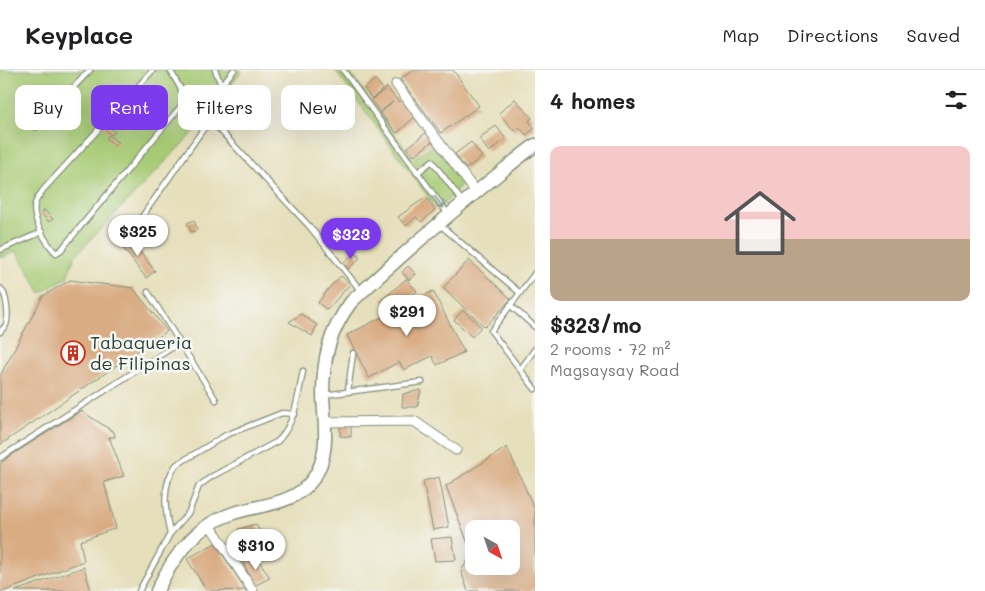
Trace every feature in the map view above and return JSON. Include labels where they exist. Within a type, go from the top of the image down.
[{"type":"main road","points":[[157,591],[165,574],[186,544],[195,535],[232,514],[281,502],[302,490],[312,481],[324,460],[325,422],[323,395],[327,350],[332,332],[351,302],[463,202],[535,145]]},
{"type":"street","points":[[396,84],[475,192]]},
{"type":"street","points":[[325,422],[414,421],[456,450]]},
{"type":"street","points":[[210,525],[253,591]]},
{"type":"lane","points":[[76,85],[90,70]]},
{"type":"lane","points":[[153,70],[43,190],[35,202],[34,213],[42,232],[56,253],[61,250],[182,106],[183,93],[170,70]]},
{"type":"lane","points":[[215,70],[220,82],[224,82],[234,70]]},
{"type":"lane","points":[[343,70],[448,215]]},
{"type":"lane","points":[[139,222],[204,128],[210,125],[217,127],[310,227],[362,292]]},
{"type":"lane","points":[[417,173],[432,162],[463,202]]},
{"type":"lane","points":[[438,224],[520,293]]},
{"type":"lane","points":[[0,250],[42,232]]},
{"type":"lane","points":[[535,273],[491,331],[535,389]]},
{"type":"lane","points":[[0,288],[3,290],[7,302],[6,325],[0,332]]},
{"type":"lane","points":[[148,292],[216,400]]},
{"type":"lane","points":[[510,305],[535,327]]},
{"type":"lane","points":[[0,458],[179,343]]},
{"type":"lane","points":[[520,370],[535,349]]},
{"type":"lane","points":[[348,391],[353,353]]},
{"type":"lane","points":[[139,591],[170,534],[189,512],[199,486],[211,477],[278,441],[286,432],[295,414],[303,371]]},
{"type":"lane","points":[[323,395],[422,382]]},
{"type":"lane","points":[[170,534],[164,504],[170,472],[176,465],[226,435],[282,413],[295,414]]},
{"type":"green space","points":[[0,70],[242,70],[231,85],[178,85],[178,130],[196,130],[75,256],[67,277],[41,293],[16,251],[0,258]]},
{"type":"green space","points":[[335,70],[348,70],[413,159],[434,144],[463,183],[438,210],[355,97],[355,85],[346,85]]},
{"type":"building","points":[[414,70],[453,70],[479,106],[441,133],[400,79]]},
{"type":"building","points":[[375,79],[383,89],[372,99],[364,89]]},
{"type":"building","points":[[387,88],[399,102],[403,98],[417,115],[397,133],[380,113],[393,102],[380,112],[371,100]]},
{"type":"building","points":[[515,99],[532,118],[529,121],[535,128],[526,135],[519,127],[514,131],[499,113]]},
{"type":"building","points":[[496,126],[506,139],[489,152],[479,138]]},
{"type":"building","points":[[106,130],[115,132],[111,135]]},
{"type":"building","points":[[427,132],[434,140],[414,156],[407,148]]},
{"type":"building","points":[[109,135],[118,143],[115,146],[106,138]]},
{"type":"building","points":[[471,142],[482,157],[466,169],[455,154]]},
{"type":"building","points":[[426,197],[435,210],[421,222],[416,217],[406,226],[398,217]]},
{"type":"building","points":[[44,210],[53,219],[49,222],[41,213]]},
{"type":"building","points":[[194,220],[197,230],[191,232],[187,223]]},
{"type":"building","points":[[129,237],[155,271],[146,278],[120,244]]},
{"type":"building","points":[[355,252],[360,258],[348,269],[343,263]]},
{"type":"building","points":[[469,260],[511,299],[485,327],[443,288]]},
{"type":"building","points":[[408,266],[416,274],[409,280],[402,272]]},
{"type":"building","points":[[341,276],[350,284],[327,310],[318,303]]},
{"type":"building","points":[[406,279],[417,291],[401,304],[396,301],[389,308],[382,300]]},
{"type":"building","name":"Tabaqueria de Filipinas","points":[[70,280],[133,288],[167,331],[0,445],[0,376],[43,296]]},
{"type":"building","points":[[433,291],[464,352],[437,365],[432,356],[404,370],[399,362],[369,378],[347,335]]},
{"type":"building","points":[[463,310],[481,327],[472,337],[454,320]]},
{"type":"building","points":[[301,314],[317,325],[312,336],[289,322]]},
{"type":"building","points":[[421,390],[417,407],[402,407],[403,394]]},
{"type":"building","points":[[81,411],[114,432],[115,437],[109,437],[124,476],[104,482],[116,528],[80,541],[84,561],[5,591],[0,591],[0,464]]},
{"type":"building","points":[[340,424],[351,424],[351,437],[340,436]]},
{"type":"building","points":[[507,447],[535,510],[535,588],[531,591],[468,591],[461,571],[465,565],[465,575],[520,575],[520,520],[465,520],[465,536],[446,486]]},
{"type":"building","points":[[439,477],[449,527],[433,530],[423,481]]},
{"type":"building","points":[[256,524],[261,534],[244,540],[238,529]]},
{"type":"building","points":[[265,535],[269,545],[253,554],[246,542]]},
{"type":"building","points":[[452,537],[456,560],[435,561],[431,539]]},
{"type":"building","points":[[215,543],[246,590],[207,591],[187,559]]},
{"type":"building","points":[[257,557],[270,578],[254,586],[243,562]]},
{"type":"building","points":[[84,567],[91,591],[15,591]]},
{"type":"place","name":"Tabaqueria de Filipinas","points":[[73,353]]}]
